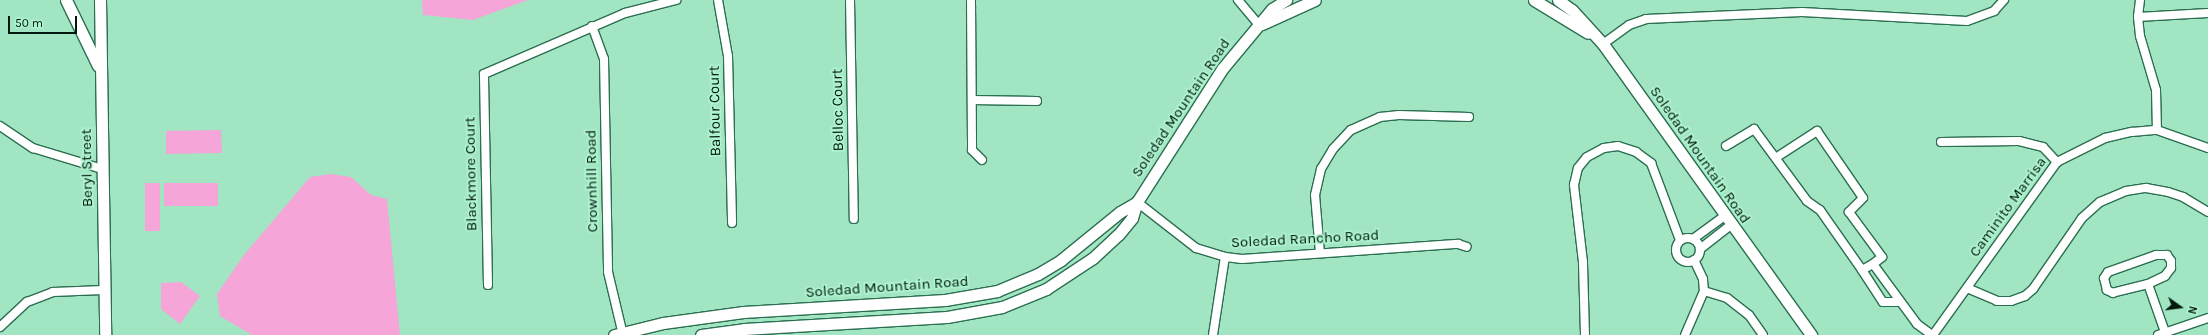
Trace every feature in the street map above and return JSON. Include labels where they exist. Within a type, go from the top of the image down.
[{"type":"main road","points":[[66,0],[100,70]]},
{"type":"main road","name":"Beryl Street","points":[[100,0],[103,290],[105,335]]},
{"type":"main road","name":"Soledad Mountain Road","points":[[701,335],[744,329],[947,317],[1002,307],[1046,289],[1093,258],[1119,234],[1132,218],[1137,202],[1222,69],[1272,9],[1286,0]]},
{"type":"main road","points":[[1259,26],[1316,0]]},
{"type":"main road","points":[[1534,0],[1603,44]]},
{"type":"main road","name":"Soledad Mountain Road","points":[[1558,0],[1572,10],[1603,44],[1728,221],[1811,335]]},
{"type":"main road","name":"Soledad Mountain Road","points":[[620,334],[663,323],[743,312],[945,300],[997,291],[1038,274],[1061,260],[1120,212],[1137,202]]},
{"type":"street","points":[[592,26],[626,13],[676,0]]},
{"type":"street","name":"Balfour Court","points":[[718,0],[728,56],[732,223]]},
{"type":"street","name":"Belloc Court","points":[[850,0],[854,220]]},
{"type":"street","points":[[971,0],[972,150],[982,160]]},
{"type":"street","points":[[1238,0],[1259,26]]},
{"type":"street","points":[[1603,44],[1629,25],[1646,19],[1802,12],[1967,21],[1994,11],[2004,0]]},
{"type":"street","points":[[2140,0],[2138,17],[2140,36],[2156,90],[2157,130],[2208,148]]},
{"type":"street","points":[[2138,17],[2208,13]]},
{"type":"street","name":"Blackmore Court","points":[[488,286],[483,79],[487,72],[494,68],[592,26]]},
{"type":"street","name":"Crownhill Road","points":[[592,26],[604,59],[608,272],[620,334]]},
{"type":"street","points":[[972,100],[1037,101]]},
{"type":"street","points":[[1320,253],[1315,195],[1321,169],[1333,149],[1351,130],[1380,117],[1399,115],[1469,117]]},
{"type":"street","points":[[0,126],[34,148],[102,169]]},
{"type":"street","points":[[1726,146],[1754,129],[1807,201],[1820,210],[1883,302],[1899,302]]},
{"type":"street","name":"Caminito Marrisa","points":[[1933,335],[2057,162],[2105,138],[2132,132],[2157,130]]},
{"type":"street","points":[[1776,157],[1817,131],[1863,198],[1849,212],[1882,257],[1862,270]]},
{"type":"street","points":[[1941,142],[2019,141],[2043,147],[2057,162]]},
{"type":"street","points":[[1585,335],[1583,262],[1574,185],[1578,168],[1587,157],[1604,148],[1618,146],[1636,152],[1651,164],[1680,240],[1676,250],[1679,258],[1686,261],[1694,260]]},
{"type":"street","points":[[1967,288],[1996,301],[2011,301],[2025,296],[2033,290],[2082,218],[2100,202],[2126,191],[2146,188],[2168,192],[2183,197],[2208,212]]},
{"type":"street","name":"Soledad Rancho Road","points":[[1137,202],[1196,248],[1225,257],[1242,259],[1458,244],[1466,247]]},
{"type":"street","points":[[1680,240],[1687,238],[1693,239],[1728,221]]},
{"type":"street","points":[[1694,260],[1700,249],[1728,221]]},
{"type":"street","points":[[1693,239],[1700,249]]},
{"type":"street","points":[[2156,255],[2166,255],[2171,261],[2171,268],[2165,276],[2148,284],[2114,293],[2107,290],[2104,278],[2108,272],[2156,255]]},
{"type":"street","points":[[1213,335],[1225,257]]},
{"type":"street","points":[[1685,335],[1704,291],[1703,279],[1694,260]]},
{"type":"street","points":[[1873,264],[1899,302],[1917,324],[1933,335]]},
{"type":"street","points":[[2148,284],[2162,334],[2208,318]]},
{"type":"street","points":[[0,327],[27,302],[53,292],[103,290]]},
{"type":"street","points":[[1704,291],[1727,298],[1750,315],[1763,335]]},
{"type":"shaded area","points":[[422,0],[528,0],[473,20],[423,15]]},
{"type":"shaded area","points":[[221,130],[222,153],[166,154],[166,131]]},
{"type":"shaded area","points":[[330,174],[351,177],[371,195],[387,199],[400,335],[252,335],[220,316],[217,294],[244,255],[310,177]]},
{"type":"shaded area","points":[[145,183],[160,183],[160,231],[145,231]]},
{"type":"shaded area","points":[[164,183],[218,183],[218,206],[164,206]]},
{"type":"shaded area","points":[[181,282],[200,296],[180,324],[161,309],[161,283]]}]
